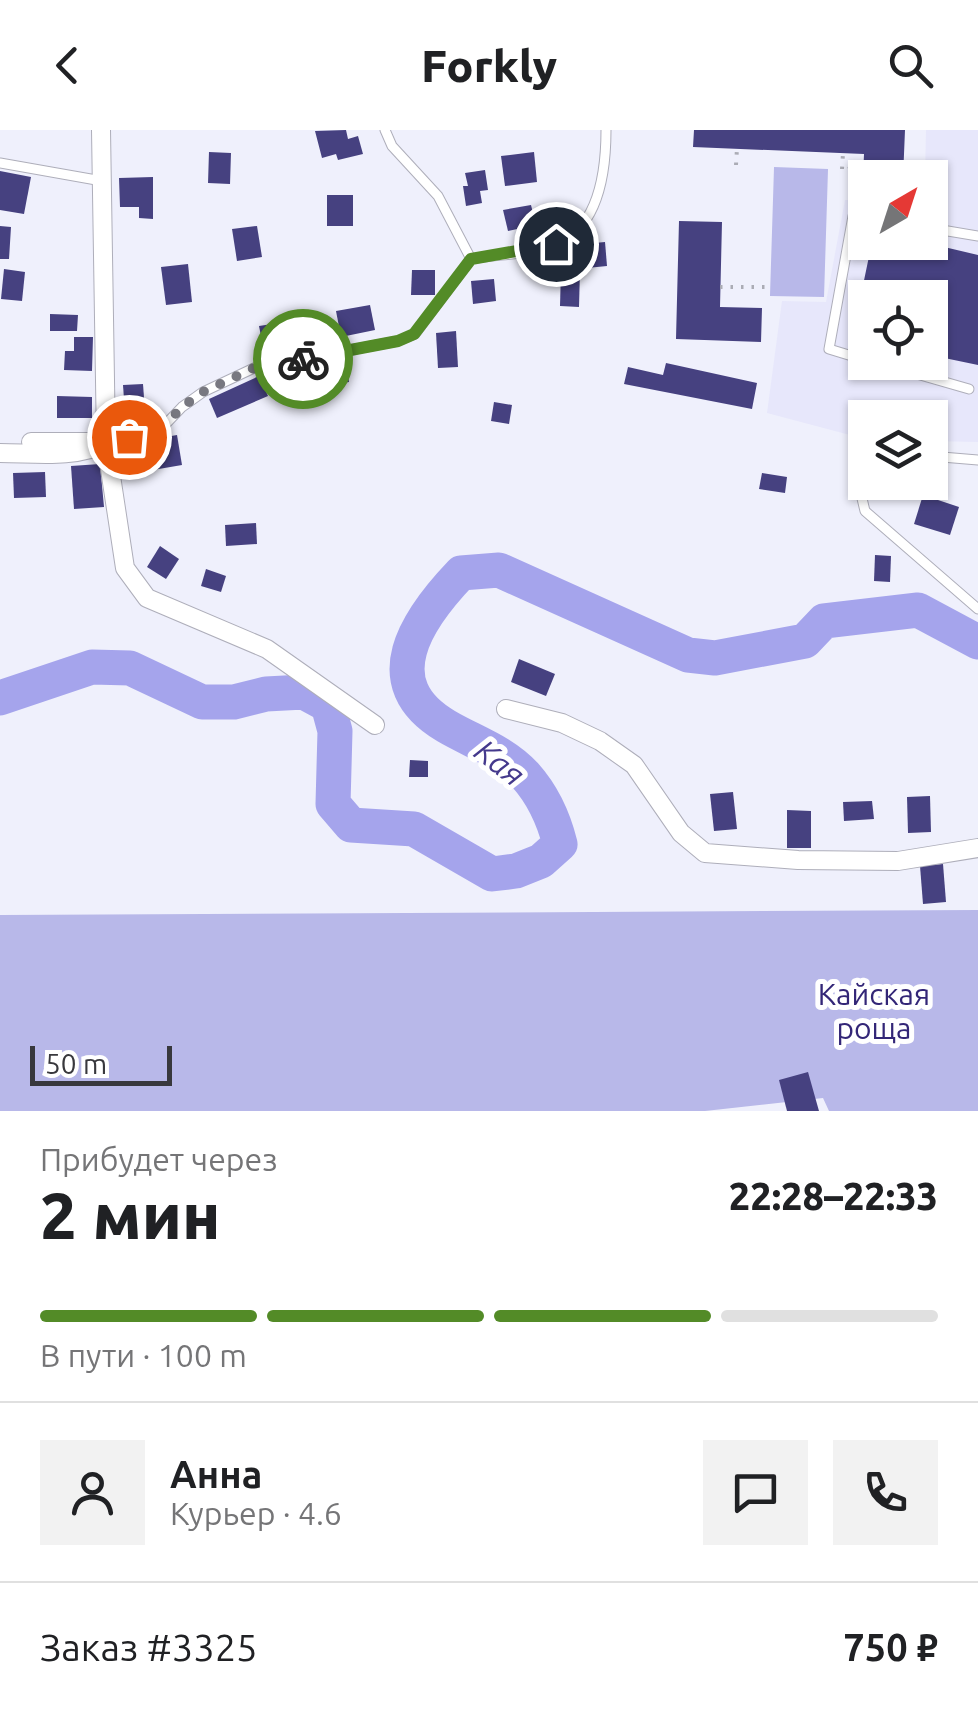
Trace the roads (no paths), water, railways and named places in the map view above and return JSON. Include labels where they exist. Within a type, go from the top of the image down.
[{"type":"street","points":[[101,130],[106,443],[125,568],[147,598],[268,649],[375,725]]},
{"type":"street","points":[[0,444],[106,443]]},
{"type":"street","points":[[0,453],[69,453],[106,443]]},
{"type":"street","points":[[506,709],[562,723],[600,741],[634,764],[681,833],[706,853],[798,860],[898,861],[978,848]]},
{"type":"lane","points":[[386,130],[392,146],[438,196],[471,259]]},
{"type":"lane","points":[[106,443],[162,428],[203,392],[254,368],[398,341],[414,334],[471,259],[535,250],[575,234],[600,190],[606,130]]},
{"type":"lane","points":[[0,164],[102,181]]},
{"type":"lane","points":[[948,231],[978,236]]},
{"type":"lane","points":[[848,239],[829,349],[848,355]]},
{"type":"lane","points":[[938,380],[969,389]]},
{"type":"lane","points":[[948,458],[978,460]]},
{"type":"lane","points":[[863,500],[865,510],[978,609]]},
{"type":"waterway","name":"Кая","points":[[0,698],[92,667],[130,668],[202,702],[234,702],[266,694],[304,692],[328,705],[335,731],[333,804],[351,825],[414,829],[492,874],[516,871],[541,861],[560,844],[547,808],[525,775],[497,753],[446,726],[424,709],[411,690],[407,671],[418,630],[461,573],[499,570],[688,655],[715,658],[805,641],[824,621],[918,610],[978,642]]},
{"type":"park label","name":"Кайская роща","points":[[874,1011]]}]
